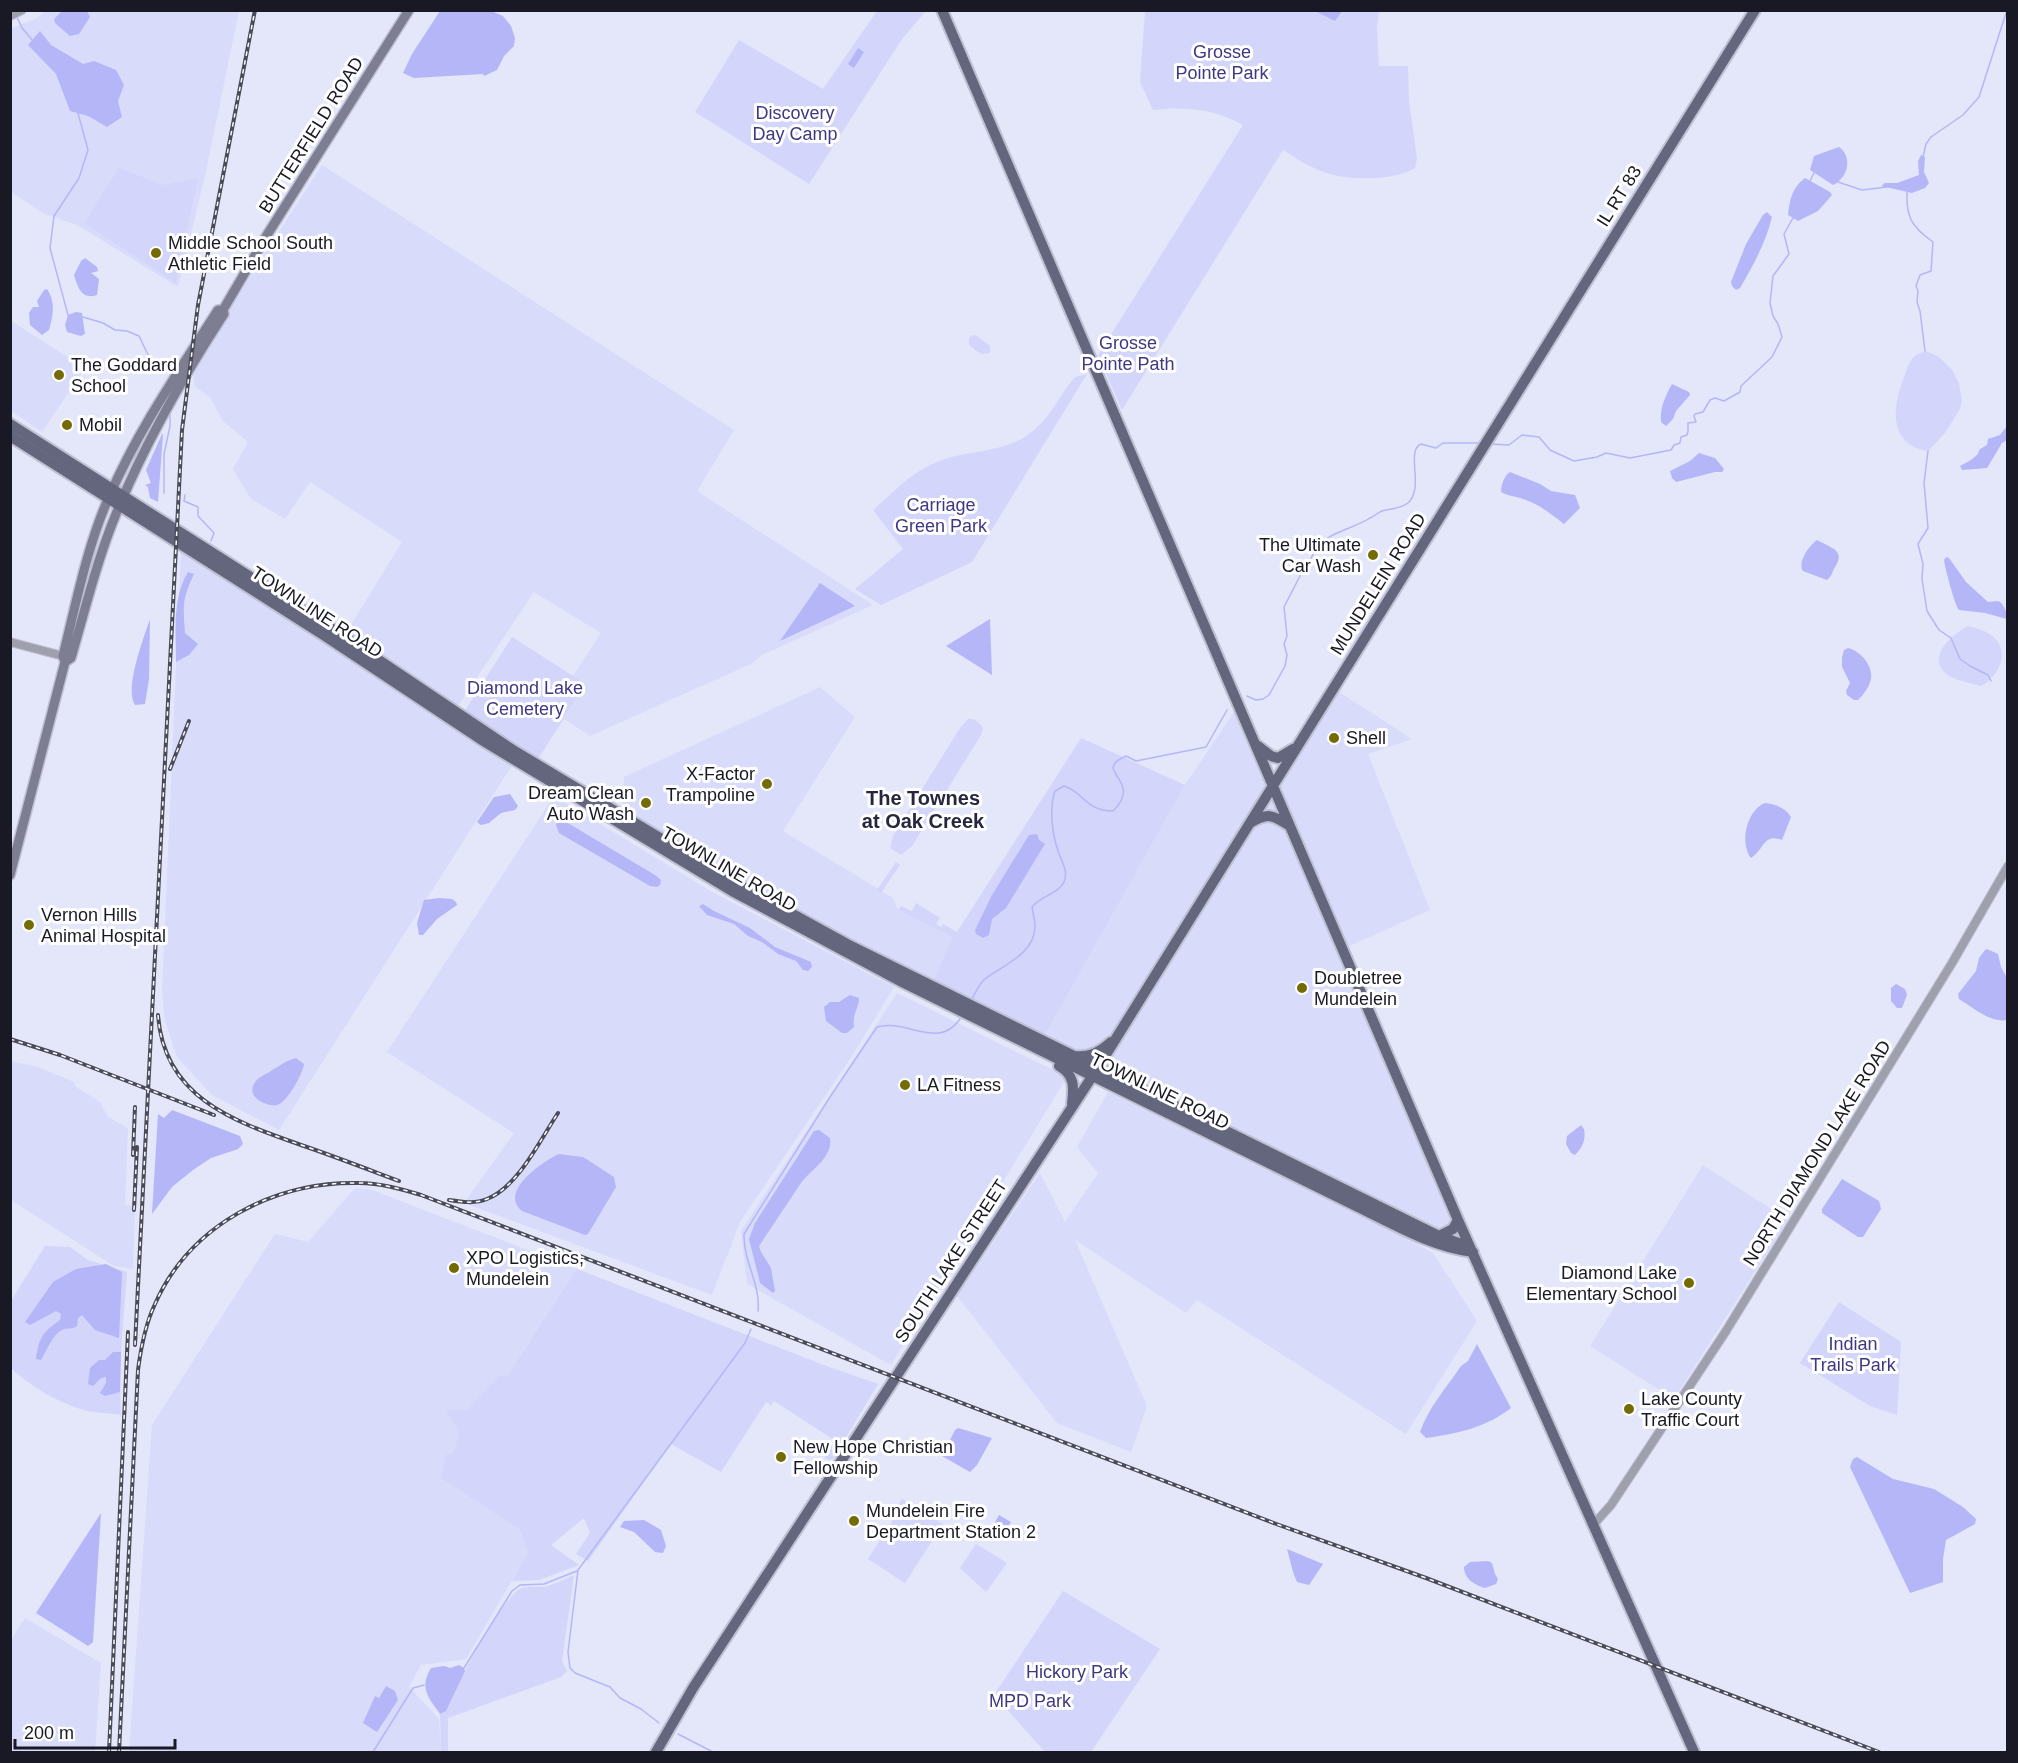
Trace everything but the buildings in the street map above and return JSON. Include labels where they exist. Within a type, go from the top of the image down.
[{"type":"main road","name":"BUTTERFIELD ROAD","points":[[64,659],[89,554],[110,494],[138,436],[159,399],[218,310],[223,310],[267,235],[409,10]]},
{"type":"main road","points":[[942,10],[1458,1220],[1694,1752]]},
{"type":"main road","name":"IL RT 83","points":[[1512,400],[1755,10]]},
{"type":"main road","points":[[10,875],[64,659],[71,658],[94,580],[122,501],[152,435],[181,381],[224,314],[223,310]]},
{"type":"main road","name":"MUNDELEIN ROAD","points":[[1273,786],[1512,400]]},
{"type":"main road","name":"TOWNLINE ROAD","points":[[10,424],[110,494]]},
{"type":"main road","name":"TOWNLINE ROAD","points":[[10,435],[337,632],[513,750],[710,868],[847,944],[1071,1056],[1095,1073],[1425,1239],[1452,1249],[1471,1249]]},
{"type":"main road","name":"TOWNLINE ROAD","points":[[122,501],[484,742],[732,891],[816,937],[1032,1047],[1095,1073],[1471,1249]]},
{"type":"main road","points":[[1255,744],[1271,756],[1278,758],[1297,746]]},
{"type":"main road","name":"SOUTH LAKE STREET","points":[[656,1752],[693,1688],[1095,1073],[1273,786]]},
{"type":"main road","points":[[1249,824],[1269,815],[1290,826]]},
{"type":"main road","points":[[1071,1056],[1088,1057],[1105,1048],[1119,1033]]},
{"type":"main road","points":[[1032,1047],[1070,1074],[1074,1082],[1072,1107]]},
{"type":"main road","points":[[1439,1236],[1453,1229],[1458,1220]]},
{"type":"street","points":[[10,642],[64,659]]},
{"type":"street","name":"NORTH DIAMOND LAKE ROAD","points":[[1593,1526],[1611,1505],[1726,1331],[1884,1075],[2007,866]]},
{"type":"shaded area","points":[[45,11],[239,11],[205,176],[178,287],[79,226],[43,213],[11,192],[10,29],[37,18]]},
{"type":"shaded area","points":[[322,165],[734,430],[697,491],[873,605],[760,656],[753,663],[590,736],[564,719],[586,684],[573,676],[601,633],[534,592],[456,709],[346,633],[402,542],[310,482],[285,519],[251,499],[233,469],[248,442],[222,420],[210,397],[195,387],[192,367]]},
{"type":"shaded area","points":[[11,321],[85,368],[42,432],[11,411]]},
{"type":"shaded area","points":[[181,550],[512,765],[279,1130],[212,1095],[177,1057],[165,1021],[162,992]]},
{"type":"shaded area","points":[[820,687],[855,717],[783,831],[893,898],[898,910],[954,937],[932,983],[865,945],[833,932],[771,900],[623,810],[624,777]]},
{"type":"shaded area","points":[[1339,692],[1412,739],[1368,754],[1430,910],[1336,952],[1451,1220],[1449,1226],[1443,1231],[1432,1229],[1044,1037],[1185,785],[1234,712],[1271,801]]},
{"type":"shaded area","points":[[554,796],[714,893],[894,987],[850,1059],[740,1222],[712,1295],[464,1203],[514,1133],[387,1052]]},
{"type":"shaded area","points":[[897,993],[1067,1077],[891,1365],[747,1284],[741,1231]]},
{"type":"shaded area","points":[[10,1061],[38,1067],[74,1082],[76,1087],[100,1102],[108,1117],[128,1128],[125,1205],[135,1206],[133,1269],[114,1266],[11,1200]]},
{"type":"shaded area","points":[[1108,1092],[1345,1207],[1433,1253],[1477,1321],[1406,1434],[1197,1300],[1186,1313],[1075,1240],[1147,1406],[1131,1452],[1057,1423],[957,1296],[1040,1173],[1065,1222],[1098,1173],[1077,1147]]},
{"type":"shaded area","name":"Diamond Lake Elementary School","points":[[1703,1165],[1788,1220],[1674,1399],[1590,1346]]},
{"type":"shaded area","points":[[355,1188],[372,1190],[577,1269],[507,1376],[466,1410],[447,1410],[459,1432],[454,1452],[441,1478],[520,1530],[528,1553],[466,1659],[421,1665],[409,1687],[439,1719],[441,1752],[129,1752],[152,1425],[275,1234],[308,1242]]},
{"type":"shaded area","points":[[25,1618],[101,1663],[95,1752],[11,1752],[11,1640]]},
{"type":"green space","name":"Discovery Day Camp","points":[[877,11],[926,11],[902,39],[809,184],[695,112],[739,40],[823,89]]},
{"type":"green space","points":[[1145,11],[1379,11],[1377,29],[1379,66],[1408,66],[1409,101],[1417,159],[1415,168],[1406,172],[1383,177],[1358,178],[1318,170],[1283,150],[1122,410],[1098,355],[1243,125],[1222,115],[1199,110],[1176,108],[1153,110],[1140,82]]},
{"type":"green space","name":"Middle School South Athletic Field","points":[[119,168],[163,185],[198,178],[176,283],[84,223]]},
{"type":"green space","points":[[973,335],[990,346],[990,353],[981,354],[969,345],[969,338]]},
{"type":"green space","points":[[1925,351],[1938,356],[1953,371],[1959,384],[1962,401],[1960,409],[1945,433],[1928,451],[1906,441],[1900,433],[1896,413],[1899,391],[1908,365],[1914,357]]},
{"type":"green space","name":"Carriage Green Park","points":[[1087,374],[972,562],[881,605],[855,589],[903,549],[873,510],[906,481],[933,463],[1020,440],[1043,422],[1075,377]]},
{"type":"green space","points":[[1968,626],[1991,635],[2001,648],[2001,663],[1998,670],[1981,686],[1952,678],[1940,666],[1940,653],[1944,646]]},
{"type":"green space","name":"Diamond Lake Cemetery","points":[[512,637],[586,684],[538,759],[464,712]]},
{"type":"green space","points":[[968,719],[975,720],[982,726],[981,735],[912,846],[901,855],[890,848],[893,836],[960,728]]},
{"type":"green space","points":[[1081,738],[1185,785],[1044,1037],[932,983],[953,937],[898,910],[901,906],[912,911],[916,903],[940,918],[936,924],[941,927],[943,924],[957,932]]},
{"type":"green space","points":[[896,862],[900,865],[881,893],[877,890]]},
{"type":"green space","points":[[45,1246],[70,1247],[88,1260],[127,1272],[121,1361],[121,1415],[88,1411],[67,1404],[37,1388],[11,1368],[11,1301]]},
{"type":"green space","points":[[577,1269],[878,1384],[833,1459],[825,1458],[825,1453],[834,1440],[774,1401],[771,1405],[766,1402],[721,1472],[671,1444],[588,1561],[576,1554],[590,1533],[584,1518],[551,1545],[579,1565],[539,1580],[512,1581],[528,1553],[520,1530],[441,1478],[446,1455],[454,1452],[459,1432],[446,1410],[467,1410],[499,1376],[507,1376]]},
{"type":"green space","name":"Indian Trails Park","points":[[1839,1302],[1901,1342],[1897,1415],[1870,1406],[1800,1363]]},
{"type":"green space","points":[[902,1499],[943,1524],[905,1583],[868,1559],[900,1509],[898,1505]]},
{"type":"green space","points":[[976,1544],[1007,1563],[986,1592],[960,1568]]},
{"type":"green space","points":[[574,1575],[562,1661],[567,1671],[561,1677],[448,1718],[448,1752],[441,1752],[440,1714],[446,1711],[468,1665],[491,1625],[512,1595],[526,1587],[548,1586]]},
{"type":"green space","name":"Hickory Park","points":[[1063,1591],[1160,1649],[1091,1752],[1045,1752],[994,1695]]},
{"type":"water","points":[[62,11],[87,11],[90,17],[79,34],[70,36],[55,23],[54,19]]},
{"type":"water","points":[[440,11],[491,11],[503,16],[511,26],[515,38],[514,46],[504,56],[497,70],[484,76],[483,74],[414,78],[403,73],[412,54]]},
{"type":"water","points":[[1315,11],[1342,11],[1335,21]]},
{"type":"water","points":[[40,31],[51,45],[83,64],[94,61],[116,70],[124,85],[118,101],[122,117],[107,127],[88,116],[70,111],[56,74],[28,45]]},
{"type":"water","points":[[858,48],[864,52],[854,68],[848,64]]},
{"type":"water","points":[[1839,147],[1846,156],[1847,167],[1842,178],[1833,185],[1810,170],[1814,156]]},
{"type":"water","points":[[1921,155],[1925,157],[1924,172],[1929,183],[1925,188],[1912,193],[1881,186],[1919,175],[1918,161]]},
{"type":"water","points":[[1805,178],[1832,195],[1818,211],[1798,221],[1788,215],[1794,190]]},
{"type":"water","points":[[1767,212],[1772,217],[1759,254],[1740,288],[1736,290],[1731,282],[1746,244]]},
{"type":"water","points":[[85,258],[97,267],[98,271],[91,273],[99,279],[97,295],[88,296],[81,292],[74,275]]},
{"type":"water","points":[[47,289],[53,304],[52,314],[49,330],[42,335],[30,325],[29,313],[33,307],[39,307],[37,301]]},
{"type":"water","points":[[76,312],[82,313],[85,334],[81,336],[67,332],[65,325],[68,315]]},
{"type":"water","points":[[1672,384],[1689,392],[1690,395],[1666,426],[1661,422],[1661,412]]},
{"type":"water","points":[[2007,426],[2007,440],[2002,443],[1987,468],[1962,470],[1960,466],[1977,455],[1980,449],[1987,445],[1988,439],[2000,435]]},
{"type":"water","points":[[162,434],[158,502],[150,498],[148,487],[145,485],[151,483],[146,470]]},
{"type":"water","points":[[1699,453],[1715,458],[1724,469],[1722,472],[1676,482],[1670,471],[1690,461]]},
{"type":"water","points":[[1510,472],[1551,491],[1575,495],[1580,508],[1564,524],[1534,504],[1501,492],[1502,484]]},
{"type":"water","points":[[1817,540],[1835,550],[1839,557],[1827,580],[1803,571],[1802,567],[1805,554]]},
{"type":"water","points":[[1946,557],[1966,582],[1988,602],[2001,603],[2006,611],[2007,619],[1985,613],[1959,610],[1946,571],[1944,560]]},
{"type":"water","points":[[188,572],[194,574],[184,603],[185,633],[198,644],[189,655],[176,662],[177,604]]},
{"type":"water","points":[[820,583],[855,606],[780,641]]},
{"type":"water","points":[[150,619],[149,679],[145,704],[135,705],[132,697],[133,676]]},
{"type":"water","points":[[990,619],[992,675],[946,646]]},
{"type":"water","points":[[1848,648],[1857,652],[1864,659],[1871,673],[1868,687],[1858,700],[1847,695],[1846,691],[1850,683],[1842,667],[1842,657],[1844,650]]},
{"type":"water","points":[[510,794],[518,806],[515,810],[501,813],[489,823],[481,825],[477,822],[494,797]]},
{"type":"water","points":[[1765,803],[1780,807],[1791,817],[1782,840],[1776,838],[1768,840],[1751,858],[1747,852],[1745,836],[1749,820],[1754,812]]},
{"type":"water","points":[[561,819],[655,875],[661,880],[660,885],[650,886],[559,833],[556,825]]},
{"type":"water","points":[[1037,834],[1039,840],[1045,844],[1006,908],[992,919],[989,935],[983,938],[976,934],[975,930],[992,895],[1029,835]]},
{"type":"water","points":[[452,899],[457,905],[437,919],[423,935],[419,935],[417,923],[424,900]]},
{"type":"water","points":[[703,904],[750,928],[775,947],[811,962],[812,967],[808,971],[803,970],[796,961],[778,954],[762,942],[748,936],[734,924],[707,915],[699,906]]},
{"type":"water","points":[[1987,949],[1998,954],[2007,978],[2007,1020],[1988,1017],[1959,999],[1958,994],[1976,971],[1979,958]]},
{"type":"water","points":[[1896,984],[1905,989],[1907,995],[1902,1008],[1897,1008],[1891,1001],[1891,988]]},
{"type":"water","points":[[850,995],[859,998],[854,1027],[847,1033],[842,1033],[826,1021],[824,1007],[830,1002],[839,1002]]},
{"type":"water","points":[[296,1058],[304,1064],[303,1068],[285,1099],[277,1105],[272,1105],[257,1099],[252,1091],[257,1080],[283,1063]]},
{"type":"water","points":[[172,1110],[240,1136],[243,1144],[238,1149],[211,1158],[193,1170],[172,1187],[152,1214],[158,1114],[164,1118]]},
{"type":"water","points":[[1581,1125],[1585,1136],[1582,1146],[1575,1155],[1571,1153],[1566,1144],[1567,1136]]},
{"type":"water","points":[[819,1130],[830,1138],[828,1152],[801,1183],[759,1246],[771,1268],[775,1291],[773,1293],[760,1283],[749,1239],[755,1223],[814,1131]]},
{"type":"water","points":[[559,1154],[583,1157],[614,1177],[616,1187],[588,1234],[585,1235],[522,1211],[516,1203],[515,1195],[526,1178],[543,1163]]},
{"type":"water","points":[[1842,1179],[1879,1201],[1881,1209],[1863,1237],[1858,1237],[1822,1213],[1822,1209]]},
{"type":"water","points":[[106,1264],[122,1272],[119,1338],[95,1330],[82,1315],[78,1318],[77,1326],[59,1332],[41,1360],[36,1359],[43,1336],[60,1320],[61,1314],[56,1311],[30,1325],[25,1322],[53,1282],[76,1269]]},
{"type":"water","points":[[1477,1344],[1511,1408],[1502,1415],[1471,1429],[1426,1438],[1420,1432],[1428,1415],[1461,1366],[1468,1361]]},
{"type":"water","points":[[113,1352],[121,1352],[120,1392],[105,1396],[100,1393],[106,1383],[106,1377],[101,1378],[93,1386],[88,1384],[90,1368],[99,1360],[105,1360]]},
{"type":"water","points":[[958,1428],[992,1438],[977,1465],[970,1472],[942,1456]]},
{"type":"water","points":[[1857,1457],[1893,1479],[1934,1489],[1963,1507],[1976,1519],[1975,1524],[1946,1540],[1943,1582],[1910,1593],[1850,1467],[1853,1459]]},
{"type":"water","points":[[101,1513],[93,1642],[88,1646],[36,1613]]},
{"type":"water","points":[[999,1515],[1011,1522],[1002,1536],[991,1530]]},
{"type":"water","points":[[644,1520],[661,1530],[666,1546],[663,1553],[655,1552],[634,1532],[620,1527],[624,1521]]},
{"type":"water","points":[[1287,1549],[1323,1564],[1309,1585],[1297,1582]]},
{"type":"water","points":[[1488,1561],[1492,1563],[1498,1579],[1496,1584],[1485,1588],[1471,1581],[1464,1567],[1470,1562]]},
{"type":"water","points":[[459,1665],[465,1671],[446,1711],[440,1714],[426,1692],[427,1675],[431,1668],[444,1666],[450,1668]]},
{"type":"water","points":[[386,1686],[395,1691],[398,1700],[377,1732],[363,1723],[375,1696],[379,1698]]},
{"type":"waterway","points":[[1923,157],[1926,144],[1931,137],[1963,115],[1979,97],[2007,10]]},
{"type":"waterway","points":[[16,15],[22,28],[33,41]]},
{"type":"waterway","points":[[68,315],[50,248],[54,216],[79,178],[88,150],[78,113]]},
{"type":"waterway","points":[[1810,181],[1814,173]]},
{"type":"waterway","points":[[1838,182],[1862,190],[1887,187]]},
{"type":"waterway","points":[[1907,192],[1909,215],[1912,221],[1920,232],[1933,242],[1931,271],[1920,275],[1916,286],[1925,351]]},
{"type":"waterway","points":[[1491,444],[1509,445],[1522,435],[1539,437],[1550,450],[1574,461],[1606,453],[1630,458],[1671,450],[1674,445],[1680,443],[1681,437],[1687,435],[1688,423],[1696,422],[1695,414],[1703,412],[1710,400],[1715,398],[1724,401],[1740,392],[1741,386],[1772,357],[1782,337],[1770,303],[1773,276],[1789,254],[1784,234],[1793,218]]},
{"type":"waterway","points":[[83,317],[103,323],[115,330],[127,331],[139,336],[152,363],[161,371]]},
{"type":"waterway","points":[[164,493],[164,454],[170,415]]},
{"type":"waterway","points":[[1247,696],[1256,700],[1269,695],[1285,666],[1287,655],[1284,644],[1287,636],[1284,607],[1300,576],[1299,571],[1307,567],[1318,547],[1335,534],[1364,522],[1380,512],[1408,503],[1415,488],[1415,454],[1421,444],[1436,448],[1443,443],[1480,443]]},
{"type":"waterway","points":[[1928,451],[1924,483],[1928,528],[1918,544],[1923,564],[1922,579],[1927,611],[1939,630],[1951,638],[1960,659],[1988,675],[1991,681]]},
{"type":"waterway","points":[[185,495],[184,501],[198,507],[198,516],[214,533],[211,541]]},
{"type":"waterway","points":[[972,999],[983,981],[1017,958],[1030,944],[1035,926],[1032,907],[1058,889],[1064,882],[1065,870],[1056,844],[1052,821],[1055,791],[1064,786],[1076,792],[1090,805],[1113,811],[1121,800],[1123,791],[1113,767],[1116,762],[1126,756],[1136,761],[1206,747],[1227,710]]},
{"type":"waterway","points":[[758,1311],[757,1292],[746,1254],[744,1234],[877,1027],[899,1026],[932,1033],[951,1028],[960,1019]]},
{"type":"waterway","points":[[659,1723],[641,1709],[620,1698],[610,1687],[575,1673],[570,1668],[568,1652],[578,1570],[745,1343],[751,1329]]},
{"type":"waterway","points":[[464,1668],[512,1591],[520,1585],[544,1584],[577,1571]]},
{"type":"waterway","points":[[373,1752],[413,1688],[424,1685]]},
{"type":"waterway","points":[[678,1734],[713,1752]]},
{"type":"railway","points":[[135,1345],[182,430],[198,305],[255,10]]},
{"type":"railway","points":[[170,769],[189,721]]},
{"type":"railway","points":[[158,1015],[163,1044],[174,1068],[189,1087],[208,1103],[253,1127],[399,1181]]},
{"type":"railway","points":[[10,1039],[60,1055],[214,1115]]},
{"type":"railway","points":[[133,1155],[135,1107]]},
{"type":"railway","points":[[449,1200],[478,1202],[498,1193],[518,1174],[558,1113]]},
{"type":"railway","points":[[134,1210],[137,1147]]},
{"type":"railway","points":[[119,1752],[138,1370],[144,1336],[155,1304],[170,1276],[190,1251],[213,1230],[238,1213],[296,1190],[327,1184],[359,1183],[383,1185],[421,1195],[1279,1525],[1426,1578],[1879,1752]]},
{"type":"railway","points":[[109,1752],[128,1332]]},
{"type":"place","name":"Middle School South Athletic Field","points":[[156,253]]},
{"type":"place","name":"The Goddard School","points":[[59,375]]},
{"type":"place","name":"Mobil","points":[[67,425]]},
{"type":"place","name":"The Ultimate Car Wash","points":[[1373,555]]},
{"type":"place","name":"Shell","points":[[1334,738]]},
{"type":"place","name":"X-Factor Trampoline","points":[[767,784]]},
{"type":"place","name":"Dream Clean Auto Wash","points":[[646,803]]},
{"type":"place","name":"Vernon Hills Animal Hospital","points":[[29,925]]},
{"type":"place","name":"Doubletree Mundelein","points":[[1302,988]]},
{"type":"place","name":"LA Fitness","points":[[905,1085]]},
{"type":"place","name":"XPO Logistics, Mundelein","points":[[454,1268]]},
{"type":"place","name":"Diamond Lake Elementary School","points":[[1689,1283]]},
{"type":"place","name":"Lake County Traffic Court","points":[[1629,1409]]},
{"type":"place","name":"New Hope Christian Fellowship","points":[[781,1457]]},
{"type":"place","name":"Mundelein Fire Department Station 2","points":[[854,1521]]},
{"type":"district","name":"The Townes at Oak Creek","points":[[923,810]]},
{"type":"park label","name":"Grosse Pointe Park","points":[[1222,62]]},
{"type":"park label","name":"Grosse Pointe Path","points":[[1128,353]]},
{"type":"park label","name":"MPD Park","points":[[1030,1701]]}]
